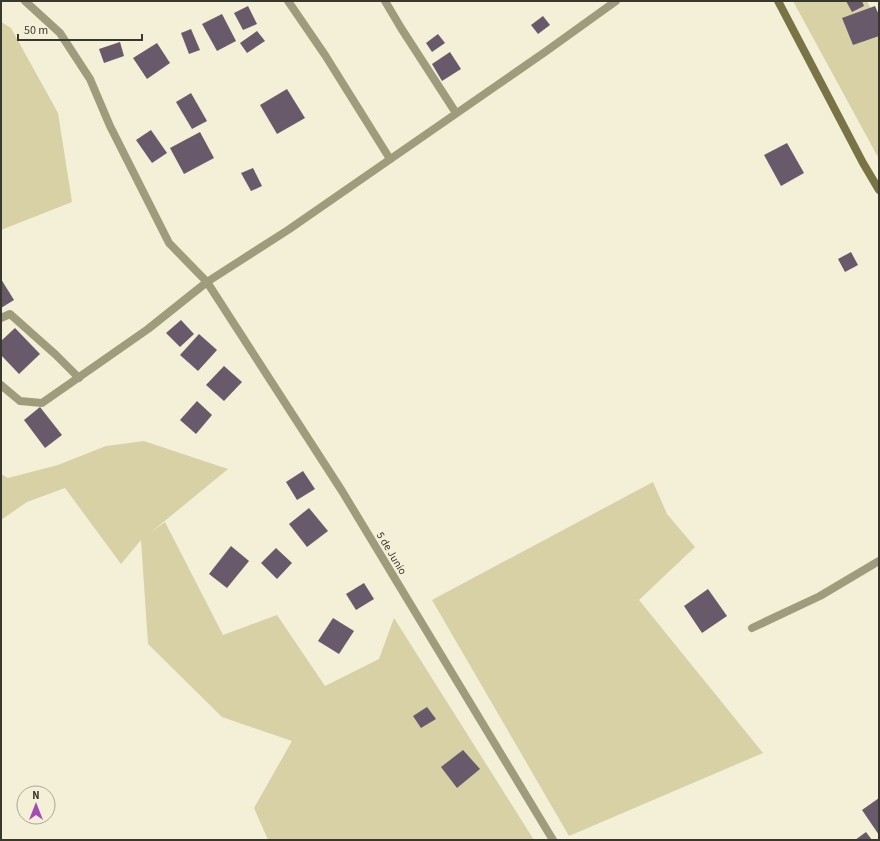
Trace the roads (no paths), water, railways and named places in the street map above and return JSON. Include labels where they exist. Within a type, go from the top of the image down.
[{"type":"street","name":"5 de Junio","points":[[25,1],[60,33],[90,79],[110,126],[169,243],[207,282],[342,491],[553,840]]},
{"type":"street","points":[[288,1],[325,56],[390,159]]},
{"type":"street","points":[[385,1],[456,113]]},
{"type":"street","points":[[1,385],[20,401],[42,403],[148,329],[207,282],[288,230],[616,1]]},
{"type":"street","points":[[778,1],[863,163],[879,190]]},
{"type":"street","points":[[1,318],[10,314],[56,355],[79,378]]},
{"type":"street","points":[[752,628],[820,596],[879,561]]}]
